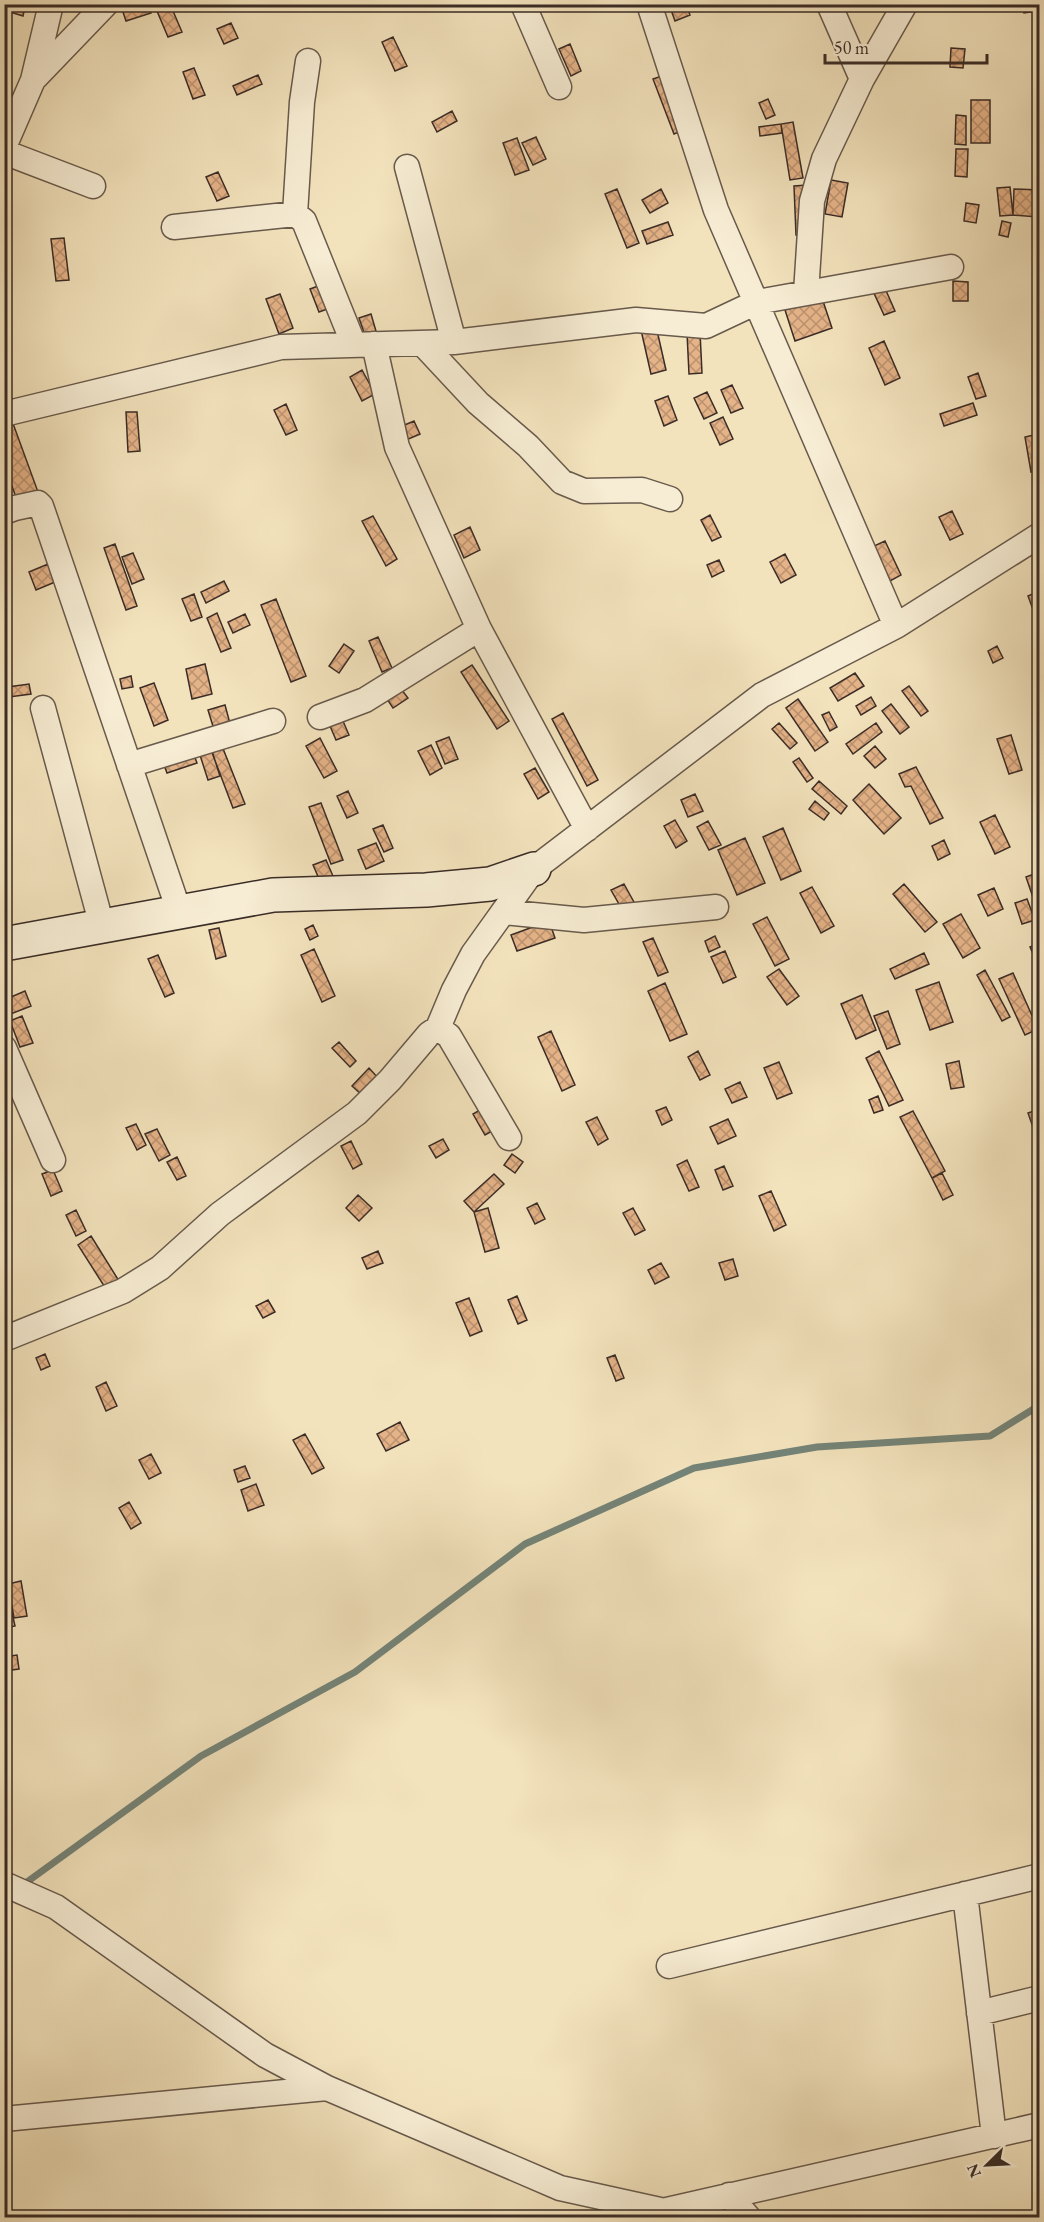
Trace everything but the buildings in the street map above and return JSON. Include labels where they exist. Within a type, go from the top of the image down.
[{"type":"street","points":[[51,4],[33,80],[4,149],[93,186]]},
{"type":"street","points":[[33,80],[106,4]]},
{"type":"street","points":[[523,4],[559,87]]},
{"type":"street","points":[[649,4],[716,210],[896,626]]},
{"type":"street","points":[[829,4],[862,79]]},
{"type":"street","points":[[806,293],[812,201],[824,159],[862,79],[905,4]]},
{"type":"street","points":[[295,214],[302,102],[308,61]]},
{"type":"street","points":[[407,167],[454,342]]},
{"type":"street","points":[[174,227],[295,214],[304,221],[364,344],[397,447],[479,629],[586,829]]},
{"type":"street","points":[[4,414],[281,347],[454,342],[636,320],[706,326],[757,302],[951,267]]},
{"type":"street","points":[[422,343],[478,403],[528,446],[562,482],[584,491],[642,490],[670,500]]},
{"type":"street","points":[[4,512],[32,503],[41,506],[179,911]]},
{"type":"street","points":[[4,1339],[123,1291],[160,1268],[220,1214],[321,1142],[357,1113],[390,1080],[429,1034],[438,1029],[463,971],[534,869],[762,695],[896,626],[1040,535]]},
{"type":"street","points":[[320,717],[365,700],[479,629]]},
{"type":"street","points":[[43,708],[102,926]]},
{"type":"street","points":[[129,765],[273,721]]},
{"type":"street","points":[[4,944],[273,895],[426,890],[490,884],[534,869]]},
{"type":"street","points":[[503,912],[584,920],[717,907]]},
{"type":"street","points":[[438,1029],[449,1036],[509,1138]]},
{"type":"street","points":[[4,1048],[53,1160]]},
{"type":"street","points":[[669,1966],[1040,1876]]},
{"type":"street","points":[[4,1884],[56,1906],[265,2055],[327,2088],[560,2188],[648,2214],[1040,2125]]},
{"type":"street","points":[[965,1894],[994,2136]]},
{"type":"street","points":[[979,2013],[1040,1998]]},
{"type":"street","points":[[4,2119],[327,2088]]},
{"type":"street","points":[[729,2195],[749,2217]]},
{"type":"waterway","points":[[20,1887],[201,1756],[355,1672],[525,1544],[694,1468],[817,1447],[990,1436],[1040,1405]]}]
